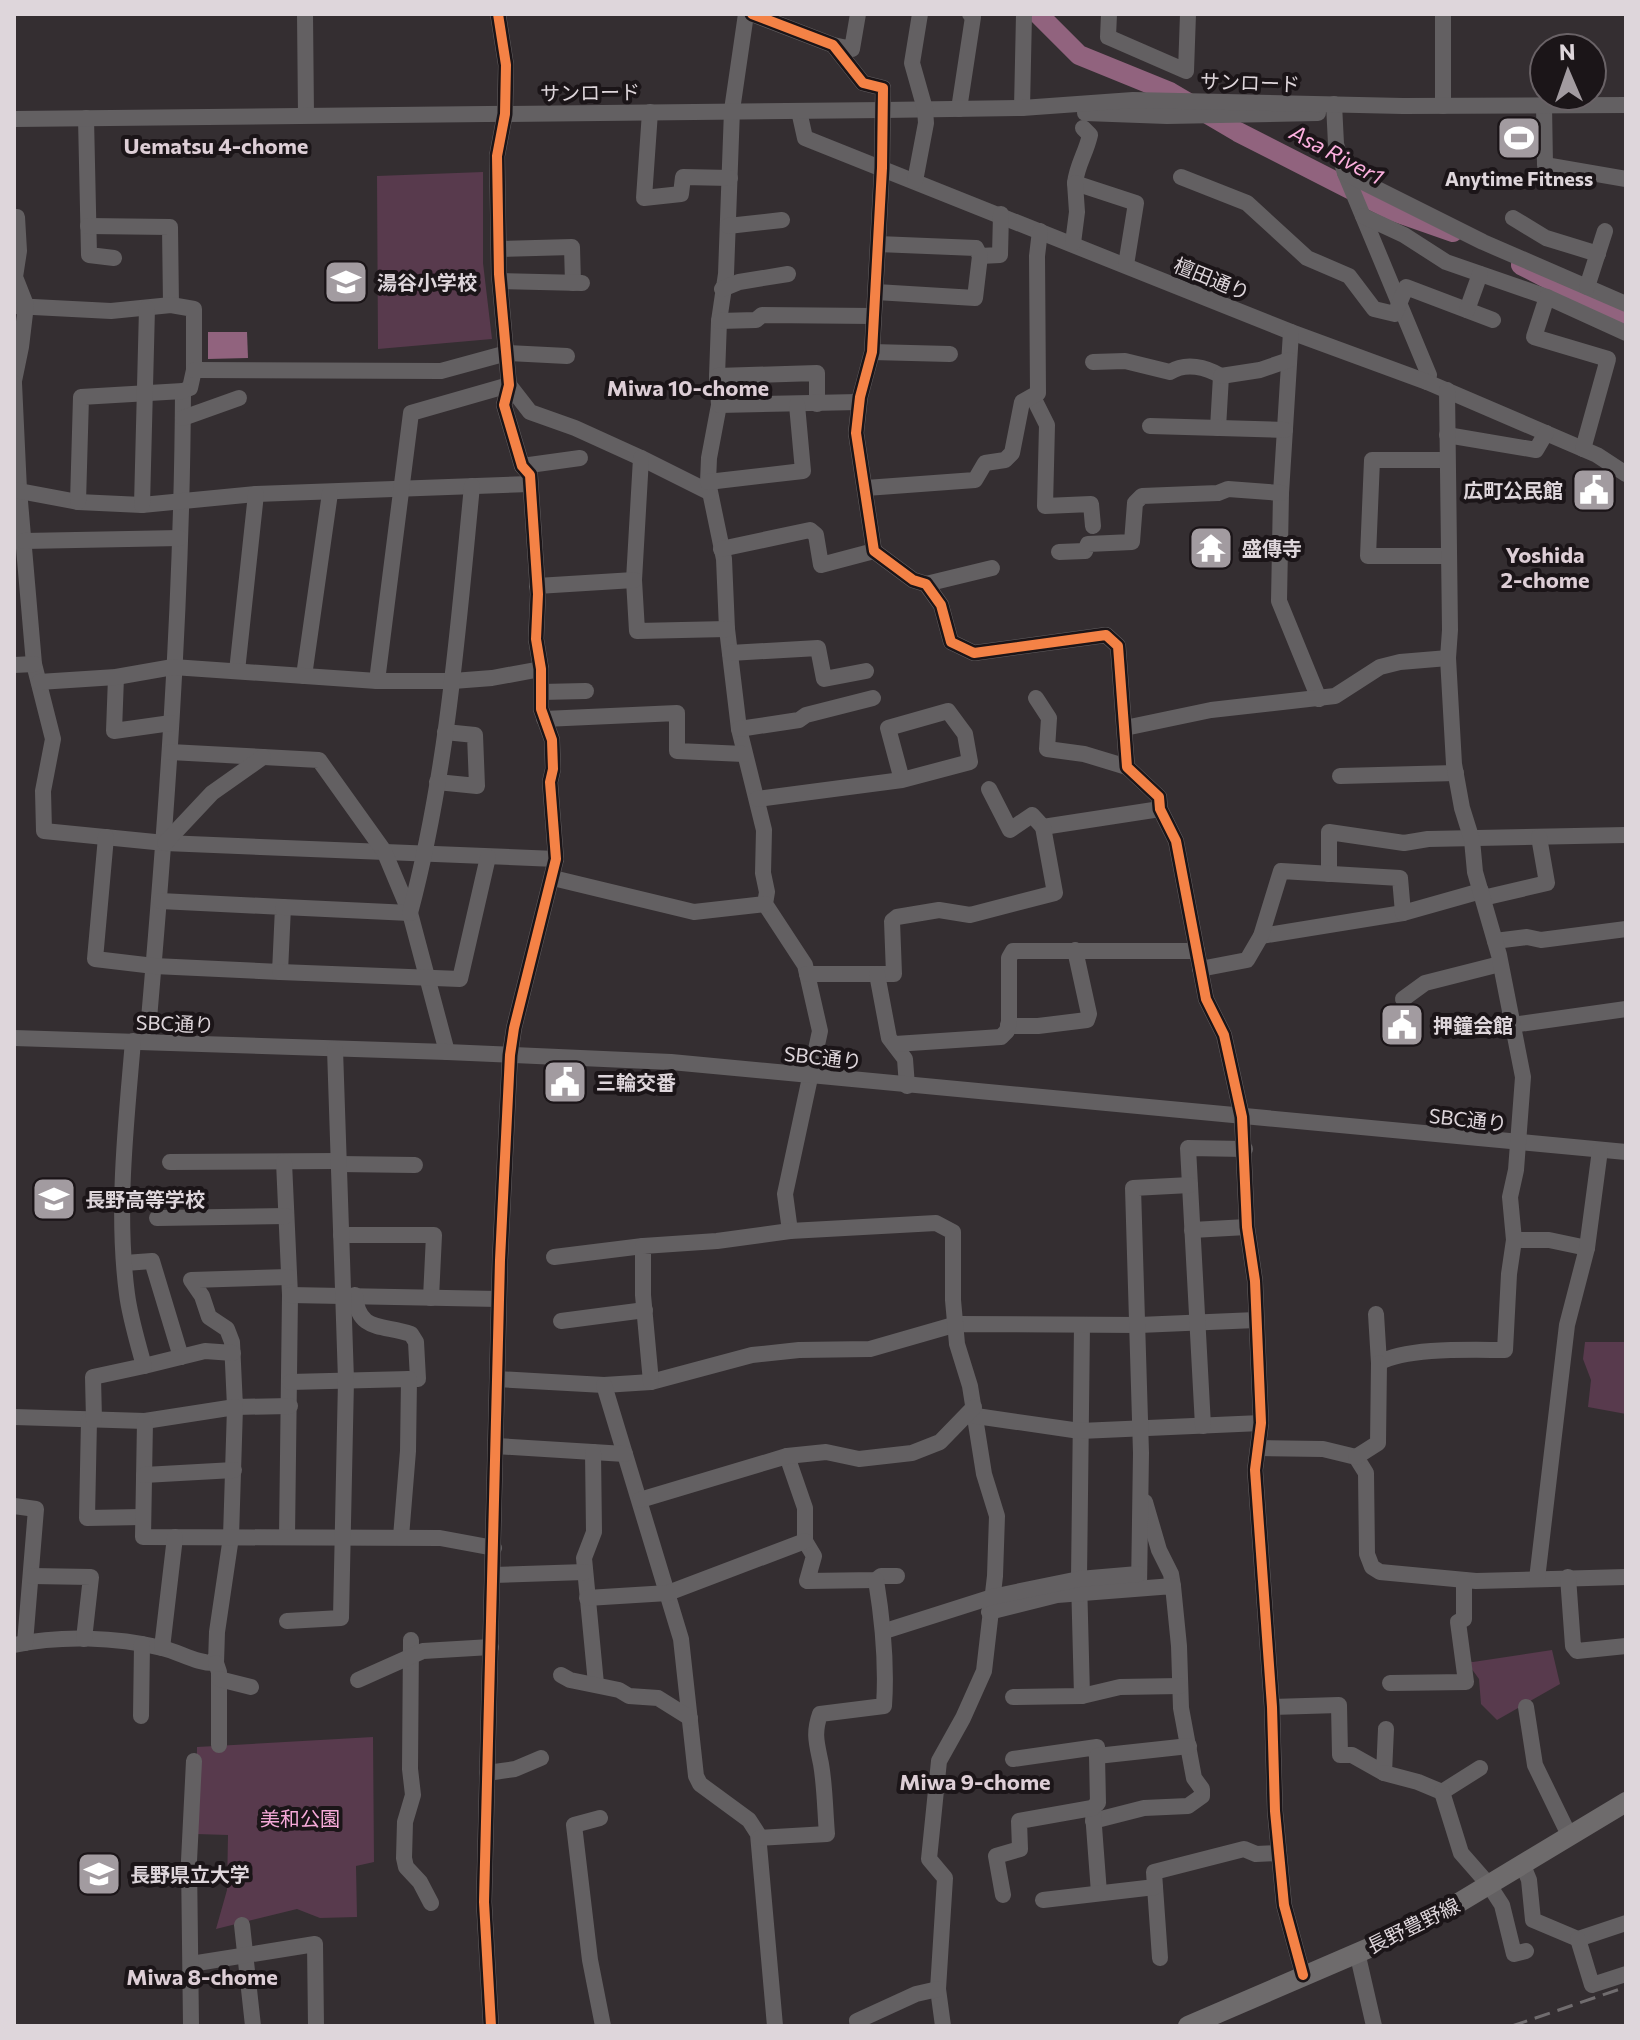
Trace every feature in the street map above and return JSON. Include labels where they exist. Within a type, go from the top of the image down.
[{"type":"main road","name":"長野豊野線","points":[[1188,2026],[1376,1945],[1489,1885],[1626,1802]]},
{"type":"street","points":[[305,14],[306,115]]},
{"type":"street","points":[[491,2026],[484,1902],[499,1299],[510,1055],[556,859],[550,782],[552,740],[544,719],[536,639],[537,586],[530,475],[522,466],[504,405],[509,385],[500,281],[497,156],[505,114],[506,65],[498,14]]},
{"type":"street","points":[[746,14],[732,110],[726,274],[719,321],[719,405],[709,458],[709,487],[724,559],[727,629],[739,729],[764,830],[765,904],[805,965],[820,1031],[785,1194],[790,1231]]},
{"type":"street","points":[[752,14],[833,45],[852,49],[858,14]]},
{"type":"street","points":[[915,181],[926,123],[912,63],[920,14]]},
{"type":"street","points":[[959,109],[973,17],[970,14]]},
{"type":"street","points":[[1022,108],[1024,14]]},
{"type":"street","points":[[1109,14],[1108,37],[1186,71],[1188,14]]},
{"type":"street","points":[[1443,14],[1443,106]]},
{"type":"street","points":[[833,45],[863,83],[883,88],[872,352],[859,402],[856,433],[874,551],[913,580],[926,584],[992,568]]},
{"type":"street","name":"サンロード","points":[[14,119],[1022,108],[1133,100],[1216,100],[1334,108]]},
{"type":"street","points":[[1427,382],[1429,375],[1346,176],[1336,144],[1334,108],[1528,105]]},
{"type":"street","name":"サンロード","points":[[1022,108],[1167,116],[1245,116],[1334,108]]},
{"type":"street","name":"檀田通り","points":[[799,111],[805,138],[1291,332],[1447,390],[1583,449],[1626,474]]},
{"type":"street","points":[[650,112],[644,198],[681,194],[683,177],[730,178]]},
{"type":"street","points":[[1544,112],[1545,165],[1626,179]]},
{"type":"street","points":[[86,118],[89,255],[114,258]]},
{"type":"street","points":[[1073,243],[1077,167],[1090,135],[1083,128]]},
{"type":"street","points":[[1346,176],[1483,242],[1626,304]]},
{"type":"street","points":[[1181,177],[1247,203],[1307,258],[1349,276],[1374,309],[1395,314],[1406,287],[1493,320]]},
{"type":"street","points":[[1075,183],[1136,203],[1126,265]]},
{"type":"street","points":[[1361,213],[1404,235],[1446,262],[1547,297],[1626,333]]},
{"type":"street","points":[[980,256],[1000,255],[1001,214]]},
{"type":"street","points":[[17,217],[19,251],[15,277],[20,306],[14,382],[19,491],[28,541],[34,664],[53,739],[43,791],[44,831],[165,843],[556,859]]},
{"type":"street","points":[[1513,218],[1546,238],[1598,254]]},
{"type":"street","points":[[728,226],[782,220]]},
{"type":"street","points":[[88,226],[170,227],[171,305]]},
{"type":"street","points":[[866,488],[975,480],[985,463],[1005,460],[1012,453],[1022,402],[1038,393],[1037,256],[1040,231]]},
{"type":"street","points":[[1587,287],[1605,231]]},
{"type":"street","points":[[876,292],[975,298],[980,256],[976,248],[878,244]]},
{"type":"street","points":[[499,249],[572,247],[577,283],[500,281]]},
{"type":"street","points":[[722,289],[739,282],[788,274]]},
{"type":"street","points":[[1467,310],[1480,274]]},
{"type":"street","points":[[1547,297],[1534,337],[1608,359],[1583,449]]},
{"type":"street","points":[[20,306],[111,311],[171,305],[194,309],[194,370],[190,388],[183,391],[81,397],[78,502]]},
{"type":"street","points":[[142,505],[147,308]]},
{"type":"street","points":[[719,321],[756,320],[762,315],[874,316]]},
{"type":"street","points":[[1291,332],[1281,493],[1279,601],[1319,699]]},
{"type":"street","points":[[872,352],[950,354]]},
{"type":"street","points":[[194,370],[441,371],[507,353],[567,356]]},
{"type":"street","points":[[1093,362],[1125,361],[1170,372],[1178,367],[1206,367],[1221,376],[1260,370],[1289,360]]},
{"type":"street","points":[[717,376],[817,373],[817,404]]},
{"type":"street","points":[[1218,428],[1221,376]]},
{"type":"street","points":[[509,385],[530,412],[575,428],[709,487],[803,471],[797,405]]},
{"type":"street","points":[[377,681],[411,413],[509,385]]},
{"type":"street","points":[[1379,1363],[1387,1358],[1437,1351],[1505,1350],[1514,1240],[1510,1197],[1519,1144],[1523,1077],[1495,941],[1475,872],[1472,840],[1456,773],[1448,658],[1447,390]]},
{"type":"street","points":[[144,1366],[127,1295],[123,1152],[154,966],[165,843],[183,502],[183,391]]},
{"type":"street","points":[[1033,397],[1047,425],[1045,506],[1091,504],[1093,526]]},
{"type":"street","points":[[183,418],[239,398]]},
{"type":"street","points":[[719,405],[859,402]]},
{"type":"street","points":[[1150,426],[1285,430]]},
{"type":"street","points":[[1447,435],[1536,450],[1546,433]]},
{"type":"street","points":[[522,466],[580,458]]},
{"type":"street","points":[[641,458],[634,580],[637,631],[727,629]]},
{"type":"street","points":[[1447,460],[1372,460],[1368,556],[1448,556]]},
{"type":"street","points":[[19,491],[78,502],[142,505],[256,494],[530,484]]},
{"type":"street","points":[[410,913],[426,853],[453,681],[472,486]]},
{"type":"street","points":[[1059,552],[1085,551],[1088,544],[1132,542],[1135,503],[1142,496],[1218,493],[1228,489],[1281,493]]},
{"type":"street","points":[[304,676],[330,493]]},
{"type":"street","points":[[237,671],[256,494]]},
{"type":"street","points":[[721,549],[810,530],[816,535],[821,565],[874,551]]},
{"type":"street","points":[[28,541],[180,538]]},
{"type":"street","points":[[537,586],[634,580]]},
{"type":"street","points":[[926,584],[941,605],[951,642],[974,653],[1106,635],[1118,646],[1127,767]]},
{"type":"street","points":[[730,653],[818,648],[824,679],[866,671]]},
{"type":"street","points":[[1125,728],[1211,710],[1319,699],[1342,693],[1380,667],[1448,658]]},
{"type":"street","points":[[14,665],[34,664]]},
{"type":"street","points":[[39,682],[116,677],[173,667],[377,681],[453,681],[541,669]]},
{"type":"street","points":[[116,677],[114,731],[171,723]]},
{"type":"street","points":[[541,692],[586,691]]},
{"type":"street","points":[[739,729],[799,720],[806,715],[873,698]]},
{"type":"street","points":[[1036,698],[1049,718],[1047,749],[1084,754],[1127,767],[1159,797],[1160,809],[1176,841],[1206,999],[1224,1035],[1242,1117],[1247,1227],[1255,1281],[1261,1423],[1255,1470],[1279,1853],[1284,1905],[1303,1975]]},
{"type":"street","points":[[757,799],[902,780],[970,762],[965,734],[948,711],[888,728],[902,780]]},
{"type":"street","points":[[544,719],[677,713],[677,751],[744,754]]},
{"type":"street","points":[[437,782],[477,786],[475,735],[445,732]]},
{"type":"street","points":[[170,752],[319,760],[384,851],[410,913],[447,1052]]},
{"type":"street","points":[[165,843],[212,793],[263,757]]},
{"type":"street","points":[[1340,776],[1456,773]]},
{"type":"street","points":[[807,974],[894,974],[892,921],[897,917],[939,910],[970,915],[1055,893],[1043,827],[1032,815],[1010,830],[989,789]]},
{"type":"street","points":[[1043,827],[1160,809]]},
{"type":"street","points":[[1329,874],[1329,832],[1404,843],[1428,839],[1626,835]]},
{"type":"street","points":[[106,837],[95,959],[154,966],[460,979],[488,857]]},
{"type":"street","points":[[1261,936],[1403,913],[1547,883],[1539,837]]},
{"type":"street","points":[[1200,969],[1247,960],[1261,936],[1281,871],[1400,878],[1403,913]]},
{"type":"street","points":[[553,878],[694,912],[765,904]]},
{"type":"street","points":[[160,901],[410,913]]},
{"type":"street","points":[[280,972],[283,907]]},
{"type":"street","points":[[1495,941],[1527,937],[1541,940],[1626,929]]},
{"type":"street","points":[[1008,1026],[1087,1020],[1089,1014],[1075,950]]},
{"type":"street","points":[[895,1044],[1001,1037],[1008,1026],[1009,958],[1013,951],[1197,951]]},
{"type":"street","points":[[1403,999],[1425,983],[1500,964]]},
{"type":"street","points":[[877,974],[889,1038],[905,1059],[907,1086]]},
{"type":"street","points":[[1512,1025],[1626,1009]]},
{"type":"street","name":"SBC通り","points":[[14,1038],[671,1062],[1626,1152]]},
{"type":"street","points":[[287,1621],[341,1618],[349,1295],[341,1235],[335,1049]]},
{"type":"street","points":[[1203,1426],[1188,1148],[1245,1149]]},
{"type":"street","points":[[1537,1579],[1567,1325],[1587,1248],[1600,1150]]},
{"type":"street","points":[[170,1162],[415,1165]]},
{"type":"street","points":[[284,1162],[290,1295],[287,1537]]},
{"type":"street","points":[[1138,1581],[1141,1493],[1139,1325],[1133,1188],[1190,1185]]},
{"type":"street","points":[[157,1218],[286,1216]]},
{"type":"street","points":[[554,1257],[790,1231],[936,1223],[953,1232],[953,1300],[957,1344],[975,1412],[984,1474],[997,1516],[984,1671],[939,1761],[936,1781],[929,1859],[945,1878],[938,1989],[943,2026]]},
{"type":"street","points":[[1192,1230],[1247,1227]]},
{"type":"street","points":[[341,1235],[434,1235],[431,1298]]},
{"type":"street","points":[[1514,1240],[1549,1240],[1587,1248]]},
{"type":"street","points":[[643,1246],[651,1382]]},
{"type":"street","points":[[125,1263],[152,1261],[181,1357]]},
{"type":"street","points":[[219,1745],[217,1632],[231,1537],[235,1407],[233,1353],[227,1329],[209,1317],[202,1296],[191,1280],[289,1277]]},
{"type":"street","points":[[290,1295],[499,1299]]},
{"type":"street","points":[[290,1382],[418,1379],[416,1342],[411,1334],[367,1323],[349,1295]]},
{"type":"street","points":[[561,1321],[645,1310]]},
{"type":"street","points":[[1356,1457],[1378,1443],[1376,1314]]},
{"type":"street","points":[[497,1379],[604,1385],[651,1382],[752,1355],[799,1350],[870,1349],[957,1324],[1139,1325],[1256,1320]]},
{"type":"street","points":[[1082,1325],[1082,1696]]},
{"type":"street","points":[[143,1517],[87,1518],[93,1377],[205,1351],[233,1353]]},
{"type":"street","points":[[401,1537],[408,1451],[409,1379]]},
{"type":"street","points":[[604,1385],[681,1639],[696,1776],[700,1784],[749,1820],[759,1838],[775,2026]]},
{"type":"street","points":[[14,1417],[145,1421],[235,1407],[290,1406]]},
{"type":"street","points":[[975,1412],[1080,1431],[1261,1423]]},
{"type":"street","points":[[640,1500],[787,1456],[826,1452],[859,1459],[912,1453],[940,1442],[975,1412]]},
{"type":"street","points":[[145,1421],[143,1537],[440,1538],[494,1548]]},
{"type":"street","points":[[496,1446],[625,1454]]},
{"type":"street","points":[[1258,1448],[1323,1449],[1356,1457],[1366,1473],[1367,1554],[1372,1567],[1380,1572],[1464,1580],[1626,1577]]},
{"type":"street","points":[[593,1452],[594,1532],[584,1558],[596,1684]]},
{"type":"street","points":[[787,1456],[805,1508],[805,1541],[814,1556],[807,1581],[876,1580],[881,1576],[897,1576]]},
{"type":"street","points":[[144,1475],[234,1470]]},
{"type":"street","points":[[1003,1895],[996,1856],[1020,1849],[1019,1821],[1188,1806],[1202,1796],[1202,1789],[1194,1778],[1180,1686],[1171,1574],[1159,1550],[1148,1507],[1141,1493]]},
{"type":"street","points":[[14,1506],[36,1509],[32,1576],[22,1597],[20,1644],[84,1639],[142,1644],[207,1664],[251,1687]]},
{"type":"street","points":[[162,1648],[175,1537]]},
{"type":"street","points":[[587,1598],[668,1593],[805,1541]]},
{"type":"street","points":[[493,1575],[585,1572]]},
{"type":"street","points":[[32,1576],[91,1577],[84,1639]]},
{"type":"street","points":[[1568,1577],[1573,1646],[1577,1651],[1626,1646]]},
{"type":"street","points":[[759,1838],[827,1834],[821,1763],[815,1743],[820,1714],[884,1706],[885,1631],[876,1580]]},
{"type":"street","points":[[1390,1683],[1466,1682],[1458,1622],[1464,1619],[1464,1580]]},
{"type":"street","points":[[885,1631],[990,1604],[1057,1595],[1080,1586],[1138,1581],[1173,1586]]},
{"type":"street","points":[[141,1716],[142,1644]]},
{"type":"street","points":[[358,1680],[410,1648],[423,1651],[491,1647]]},
{"type":"street","points":[[410,1648],[410,1769],[413,1795],[405,1822],[404,1858],[406,1867],[420,1882],[431,1903]]},
{"type":"street","points":[[561,1675],[570,1680],[619,1690],[629,1696],[658,1698],[690,1718]]},
{"type":"street","points":[[1013,1697],[1082,1696],[1120,1687],[1180,1686]]},
{"type":"street","points":[[1272,1707],[1339,1705],[1340,1755],[1352,1755],[1384,1773],[1442,1792]]},
{"type":"street","points":[[1526,1707],[1535,1765],[1569,1835]]},
{"type":"street","points":[[1384,1773],[1386,1729]]},
{"type":"street","points":[[1097,1756],[1189,1746]]},
{"type":"street","points":[[1013,1759],[1097,1747],[1098,1803],[1093,1814],[1099,1893]]},
{"type":"street","points":[[487,1773],[515,1769],[541,1758]]},
{"type":"street","points":[[191,2026],[189,1861],[194,1761]]},
{"type":"street","points":[[1442,1792],[1480,1768]]},
{"type":"street","points":[[1442,1792],[1461,1853],[1502,1905],[1514,1954],[1526,1951]]},
{"type":"street","points":[[600,1818],[574,1825],[588,1945],[603,2026]]},
{"type":"street","points":[[1160,1958],[1154,1872],[1244,1849],[1256,1854],[1279,1853]]},
{"type":"street","points":[[1522,1863],[1529,1880],[1533,1920],[1578,1939],[1626,1923]]},
{"type":"street","points":[[1043,1900],[1155,1887]]},
{"type":"street","points":[[242,1925],[253,2026]]},
{"type":"street","points":[[1578,1939],[1592,1985],[1626,1974]]},
{"type":"street","points":[[191,1964],[315,1944],[316,2026]]},
{"type":"street","points":[[1357,1952],[1374,2026]]},
{"type":"street","points":[[858,2026],[857,2021],[916,1994],[938,1989]]},
{"type":"green space","points":[[483,172],[483,263],[492,339],[378,349],[377,176]]},
{"type":"green space","points":[[1585,1342],[1626,1342],[1626,1414],[1588,1407],[1591,1380],[1583,1359]]},
{"type":"green space","points":[[1552,1650],[1560,1684],[1497,1720],[1481,1704],[1479,1679],[1466,1661]]},
{"type":"green space","name":"美和公園","points":[[373,1737],[374,1862],[356,1866],[357,1917],[320,1918],[297,1909],[216,1929],[227,1890],[228,1835],[196,1834],[197,1747]]},
{"type":"shaded area","points":[[208,332],[247,332],[248,358],[208,359]]},
{"type":"waterway","name":"Asa River1","points":[[1038,14],[1079,55],[1170,92],[1238,132],[1393,211],[1453,232]]},
{"type":"waterway","name":"Asa River1","points":[[1521,265],[1626,319]]},
{"type":"railway","points":[[1512,2026],[1626,1987]]},
{"type":"cycle path","points":[[491,2026],[484,1902],[500,1260],[510,1055],[556,859],[550,782],[552,740],[541,709],[541,669],[536,639],[538,594],[530,475],[522,466],[504,405],[509,385],[499,274],[497,156],[505,114],[506,65],[498,14]]},
{"type":"cycle path","points":[[752,14],[833,45],[863,83],[883,88],[872,352],[860,397],[856,433],[874,551],[913,580],[926,584],[941,605],[951,642],[974,653],[1106,635],[1118,646],[1127,767],[1159,797],[1160,809],[1176,841],[1206,999],[1224,1035],[1242,1117],[1247,1227],[1255,1281],[1261,1423],[1255,1470],[1272,1707],[1275,1811],[1284,1905],[1303,1975]]},
{"type":"place","name":"Anytime Fitness","points":[[1519,138]]},
{"type":"place","name":"湯谷小学校","points":[[346,282]]},
{"type":"place","name":"広町公民館","points":[[1594,490]]},
{"type":"place","name":"盛傳寺","points":[[1211,548]]},
{"type":"place","name":"押鐘会館","points":[[1402,1025]]},
{"type":"place","name":"三輪交番","points":[[565,1082]]},
{"type":"place","name":"長野高等学校","points":[[54,1199]]},
{"type":"place","name":"長野県立大学","points":[[99,1874]]},
{"type":"district","name":"Uematsu 4-chome","points":[[216,145]]},
{"type":"district","name":"Miwa 10-chome","points":[[688,387]]},
{"type":"district","name":"Yoshida 2-chome","points":[[1545,566]]},
{"type":"district","name":"Miwa 9-chome","points":[[975,1781]]},
{"type":"district","name":"Miwa 8-chome","points":[[202,1976]]}]
